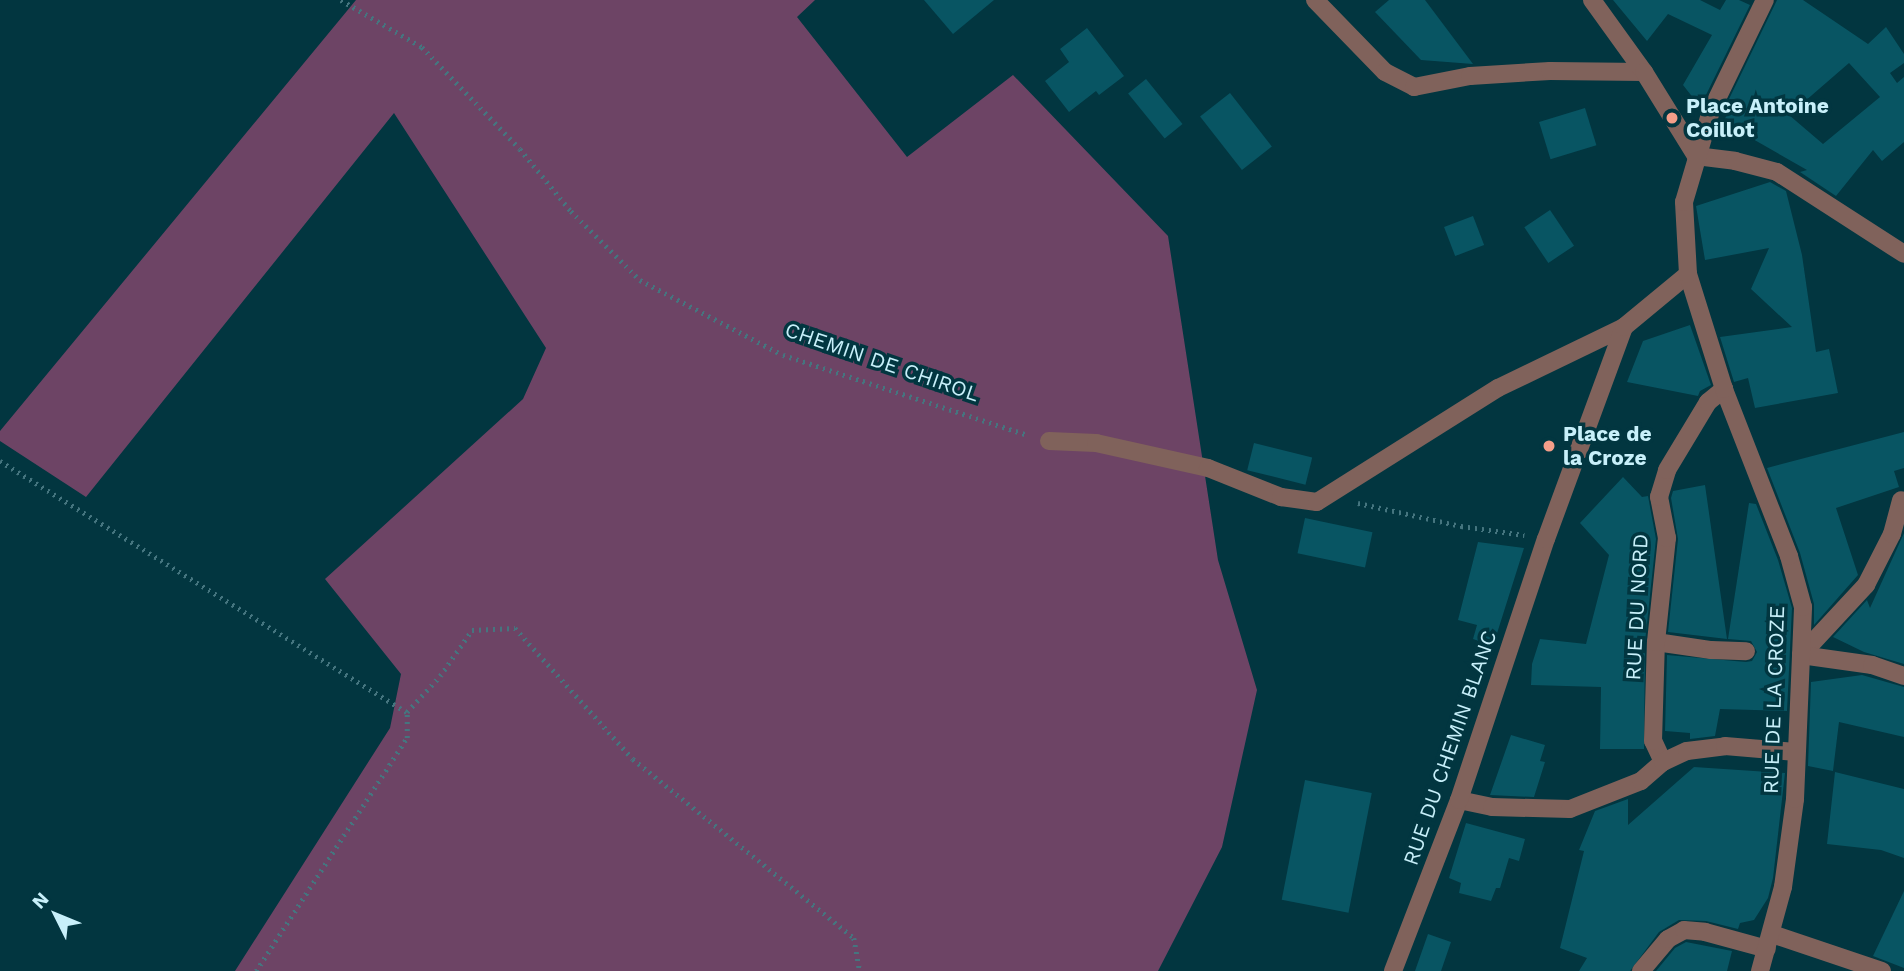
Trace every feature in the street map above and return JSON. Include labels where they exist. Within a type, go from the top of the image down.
[{"type":"street","points":[[1315,0],[1385,72],[1414,87],[1470,76],[1550,71],[1644,72]]},
{"type":"street","points":[[1592,0],[1644,72],[1696,156]]},
{"type":"street","points":[[1049,441],[1096,443],[1208,468],[1281,497],[1317,502],[1497,388],[1624,327],[1688,274],[1684,202],[1696,156],[1712,111],[1765,0]]},
{"type":"street","points":[[1696,156],[1735,161],[1777,173],[1904,254]]},
{"type":"street","name":"RUE DE LA CROZE","points":[[1688,274],[1724,389],[1789,556],[1802,607],[1795,799],[1783,887],[1760,971]]},
{"type":"street","points":[[1546,539],[1624,327]]},
{"type":"street","name":"RUE DU NORD","points":[[1663,762],[1653,741],[1656,642],[1667,538],[1659,497],[1667,470],[1707,402],[1724,389]]},
{"type":"street","points":[[1801,655],[1866,585],[1892,534],[1901,500]]},
{"type":"street","name":"RUE DU CHEMIN BLANC","points":[[1394,971],[1459,800],[1546,539]]},
{"type":"street","points":[[1656,642],[1711,650],[1746,651]]},
{"type":"street","points":[[1801,655],[1872,665],[1904,676]]},
{"type":"street","points":[[1459,800],[1492,807],[1570,809],[1641,781],[1663,762],[1687,751],[1726,746],[1796,752]]},
{"type":"street","points":[[1642,971],[1668,939],[1684,930],[1769,942],[1882,971]]},
{"type":"path","name":"CHEMIN DE CHIROL","points":[[341,0],[422,47],[520,149],[571,211],[640,280],[783,355],[1049,441]]},
{"type":"path","points":[[0,461],[407,712]]},
{"type":"path","points":[[1355,502],[1461,526],[1546,539]]},
{"type":"path","points":[[256,971],[407,738],[407,712],[440,677],[472,630],[514,628],[633,758],[854,939],[860,971]]},
{"type":"shaded area","points":[[356,0],[815,0],[797,17],[907,157],[1013,75],[1168,236],[1218,560],[1257,690],[1222,847],[1158,971],[235,971],[390,728],[401,674],[325,579],[523,399],[546,348],[394,113],[86,497],[0,441],[0,431]]},
{"type":"building","points":[[924,0],[994,0],[953,34]]},
{"type":"building","points":[[1389,0],[1425,0],[1473,64],[1421,60],[1375,12]]},
{"type":"building","points":[[1613,0],[1700,0],[1720,10],[1726,0],[1739,0],[1750,5],[1704,99],[1694,99],[1683,85],[1712,35],[1668,14],[1647,41]]},
{"type":"building","points":[[1777,0],[1803,0],[1868,44],[1886,27],[1904,54],[1904,63],[1890,73],[1897,83],[1904,77],[1904,142],[1882,161],[1873,150],[1836,196],[1800,172],[1807,170],[1723,122],[1736,99],[1729,99]],"holes":[[[1849,63],[1880,97],[1823,144],[1789,115]]]},
{"type":"building","points":[[1087,28],[1124,76],[1099,95],[1096,91],[1069,112],[1045,81],[1069,62],[1060,49]]},
{"type":"building","points":[[1146,79],[1183,124],[1165,139],[1128,93]]},
{"type":"building","points":[[1230,93],[1272,147],[1242,170],[1200,116]]},
{"type":"building","points":[[1585,108],[1596,145],[1550,159],[1539,122]]},
{"type":"building","points":[[1770,182],[1786,191],[1802,255],[1816,352],[1829,349],[1838,393],[1755,408],[1748,378],[1734,382],[1720,337],[1792,327],[1751,289],[1769,248],[1705,260],[1696,206]]},
{"type":"building","points":[[1550,210],[1574,246],[1548,263],[1524,227]]},
{"type":"building","points":[[1473,216],[1484,245],[1455,256],[1444,227]]},
{"type":"building","points":[[1690,325],[1711,385],[1700,391],[1698,396],[1627,382],[1643,341]]},
{"type":"building","points":[[1904,432],[1904,468],[1894,471],[1899,487],[1836,508],[1858,575],[1814,625],[1814,604],[1800,553],[1767,468]]},
{"type":"building","points":[[1254,443],[1312,458],[1305,485],[1247,470]]},
{"type":"building","points":[[1623,477],[1642,497],[1648,496],[1656,539],[1645,642],[1644,749],[1600,749],[1601,687],[1531,685],[1532,664],[1540,639],[1586,644],[1609,555],[1580,523]]},
{"type":"building","points":[[1705,485],[1727,639],[1668,632],[1678,539],[1671,498],[1673,491]]},
{"type":"building","points":[[1749,503],[1756,504],[1778,560],[1792,608],[1787,711],[1720,709],[1715,736],[1690,739],[1690,733],[1665,731],[1667,655],[1746,662],[1752,661],[1757,652],[1751,641],[1728,639]]},
{"type":"building","points":[[1305,518],[1372,532],[1365,568],[1298,553]]},
{"type":"building","points":[[1904,533],[1904,664],[1864,652],[1833,637],[1867,600],[1870,608]]},
{"type":"building","points":[[1478,542],[1524,548],[1493,646],[1473,639],[1477,625],[1458,620]]},
{"type":"building","points":[[1862,675],[1904,687],[1904,737],[1839,722],[1833,771],[1808,766],[1811,682]]},
{"type":"building","points":[[1511,735],[1545,745],[1540,761],[1545,762],[1534,797],[1490,795]]},
{"type":"building","points":[[1694,767],[1785,773],[1773,878],[1768,898],[1754,920],[1740,923],[1738,929],[1706,921],[1679,920],[1659,932],[1630,971],[1579,971],[1587,958],[1560,948],[1584,851],[1579,850],[1595,811],[1628,799],[1628,825]]},
{"type":"building","points":[[1835,772],[1904,789],[1904,858],[1881,850],[1827,844]]},
{"type":"building","points":[[1305,780],[1372,793],[1348,913],[1282,900]]},
{"type":"building","points":[[1466,823],[1525,839],[1519,861],[1509,858],[1500,888],[1496,888],[1491,901],[1459,893],[1461,883],[1449,878]]},
{"type":"building","points":[[1904,891],[1904,968],[1873,956]]},
{"type":"building","points":[[1428,934],[1451,942],[1441,971],[1415,971]]},
{"type":"building","points":[[1686,942],[1732,951],[1727,971],[1656,971],[1675,948]]},
{"type":"place","name":"Place Antoine Coillot","points":[[1672,118]]},
{"type":"place","name":"Place de la Croze","points":[[1549,446]]}]
